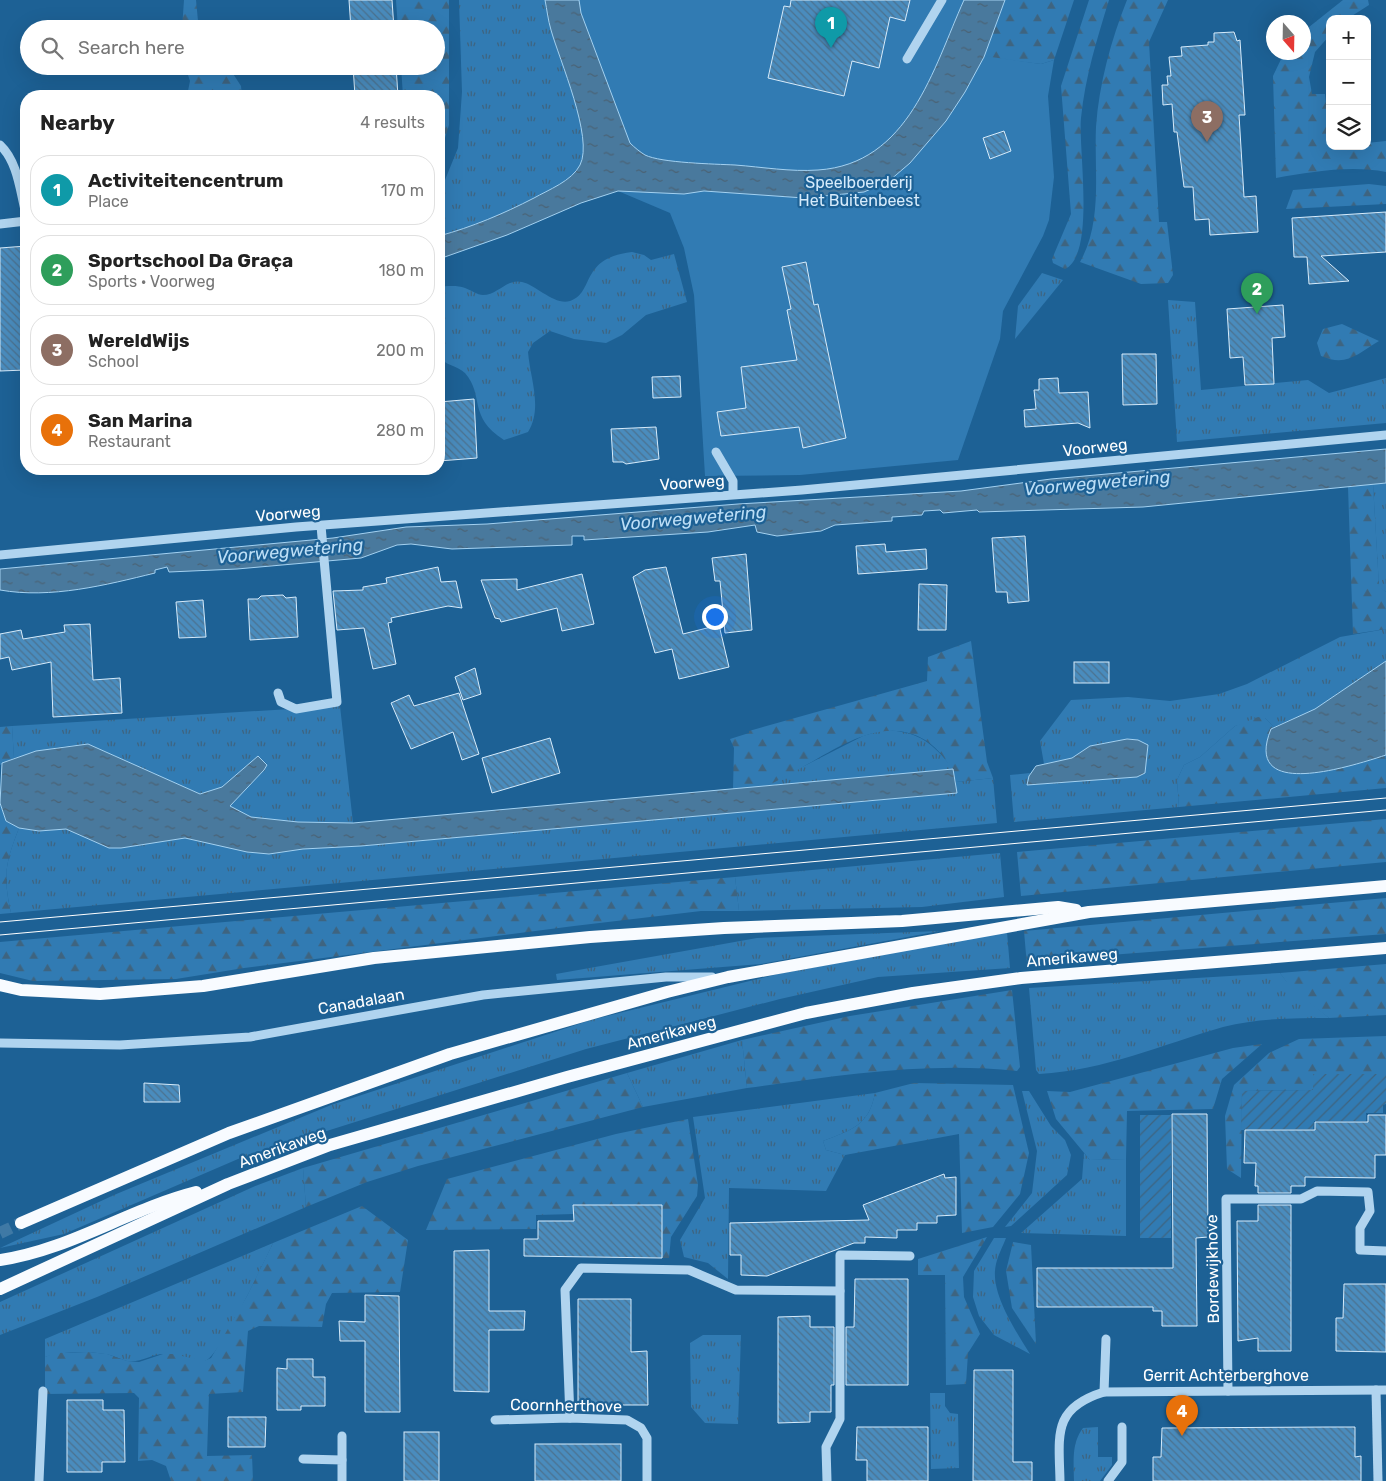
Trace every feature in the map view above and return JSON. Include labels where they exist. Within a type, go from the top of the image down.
[{"type":"main road","name":"Amerikaweg","points":[[21,1223],[229,1133],[450,1054],[565,1020],[728,977],[1089,912],[1386,886]]},
{"type":"main road","points":[[0,985],[21,990],[100,994],[203,986],[374,958],[590,937],[724,928],[902,921],[1058,906],[1089,912]]},
{"type":"main road","name":"Amerikaweg","points":[[0,1289],[228,1184],[330,1145],[566,1076],[806,1013],[859,1002],[1021,978],[1386,948]]},
{"type":"main road","points":[[0,1260],[49,1249],[172,1198],[228,1184]]},
{"type":"street","points":[[907,59],[942,0]]},
{"type":"street","points":[[0,145],[9,154],[14,165],[20,190]]},
{"type":"street","points":[[0,224],[20,222]]},
{"type":"street","name":"Voorweg","points":[[0,555],[321,526],[969,475],[1386,435]]},
{"type":"street","points":[[716,452],[733,481],[733,494]]},
{"type":"street","points":[[278,693],[281,702],[296,709],[337,702],[321,526]]},
{"type":"street","name":"Canadalaan","points":[[0,1043],[120,1045],[250,1037],[484,995],[666,977],[728,977]]},
{"type":"street","name":"Bordewijkhove","points":[[1228,1391],[1226,1199],[1302,1199],[1317,1191],[1368,1192],[1370,1211],[1360,1228],[1360,1250],[1386,1251]]},
{"type":"street","points":[[827,1481],[826,1447],[840,1419],[840,1255],[910,1256]]},
{"type":"street","points":[[570,1418],[566,1290],[581,1268],[689,1270],[736,1290],[840,1291]]},
{"type":"street","points":[[1104,1392],[1106,1339]]},
{"type":"street","points":[[1376,1390],[1378,1481]]},
{"type":"street","name":"Gerrit Achterberghove","points":[[1060,1481],[1059,1435],[1062,1423],[1071,1410],[1086,1398],[1104,1392],[1386,1390]]},
{"type":"street","points":[[39,1481],[43,1391]]},
{"type":"street","name":"Coornherthove","points":[[495,1420],[570,1418],[627,1420],[641,1428],[647,1438],[647,1481]]},
{"type":"street","points":[[1108,1481],[1122,1462],[1122,1426]]},
{"type":"street","points":[[342,1436],[342,1481]]},
{"type":"street","points":[[302,1459],[342,1460]]},
{"type":"green space","points":[[184,0],[196,0],[198,20],[183,20]]},
{"type":"green space","points":[[396,0],[449,0],[449,125],[445,138],[445,90],[403,90],[402,75],[445,75],[445,20],[397,20]]},
{"type":"green space","points":[[459,0],[545,0],[551,30],[579,118],[583,153],[580,165],[576,171],[559,185],[499,215],[445,234],[445,180],[458,148],[462,92]]},
{"type":"green space","name":"Speelboerderij Het Buitenbeest","points":[[545,0],[1005,0],[984,56],[1041,64],[1054,60],[1048,96],[1054,177],[1049,220],[1043,236],[1003,311],[1000,339],[958,460],[800,475],[705,476],[694,295],[684,248],[670,213],[618,191],[584,149],[574,99],[551,29]]},
{"type":"green space","points":[[1005,0],[1074,0],[1054,60],[1041,64],[984,57]]},
{"type":"green space","points":[[1089,0],[1109,0],[1088,73],[1081,118],[1084,200],[1080,244],[1074,260],[1065,269],[1053,263],[1052,259],[1071,214],[1061,86]]},
{"type":"green space","points":[[1127,0],[1168,0],[1149,42],[1159,222],[1167,222],[1173,275],[1168,283],[1141,284],[1080,262],[1092,230],[1095,213],[1096,127],[1103,78],[1111,46]]},
{"type":"green space","points":[[1343,0],[1368,0],[1369,5],[1353,15],[1326,15],[1326,40],[1315,52],[1309,77],[1312,94],[1325,94],[1326,150],[1371,150],[1371,143],[1386,141],[1386,172],[1345,169],[1276,178],[1273,76],[1281,60],[1311,60],[1311,25]]},
{"type":"green space","points":[[188,75],[234,75],[241,90],[188,90],[190,81]]},
{"type":"green space","points":[[1369,184],[1386,186],[1386,204],[1286,209],[1293,190]]},
{"type":"green space","points":[[632,252],[644,255],[651,260],[674,254],[687,302],[646,315],[622,335],[606,343],[574,339],[550,331],[533,343],[528,352],[535,413],[528,432],[504,440],[485,423],[471,381],[465,373],[445,362],[445,286],[459,286],[483,295],[517,281],[527,284],[558,301],[570,301],[578,297],[583,291],[590,276],[603,261]]},
{"type":"green space","points":[[1042,273],[1063,280],[1015,339],[1018,306]]},
{"type":"green space","points":[[1168,300],[1195,302],[1201,390],[1308,380],[1329,393],[1386,378],[1386,423],[1177,442]]},
{"type":"green space","points":[[1342,324],[1379,341],[1345,360],[1321,356],[1317,343],[1323,329]]},
{"type":"green space","points":[[1386,483],[1386,592],[1379,587],[1373,484]]},
{"type":"green space","points":[[1373,484],[1379,586],[1386,592],[1386,629],[1353,634],[1348,487]]},
{"type":"green space","points":[[1386,629],[1386,661],[1315,709],[1274,727],[1265,718],[1235,726],[1200,757],[1184,765],[1177,780],[1179,807],[1014,822],[1010,775],[1030,773],[1027,785],[1137,777],[1145,773],[1148,746],[1138,740],[1127,739],[1090,746],[1072,758],[1044,764],[1040,741],[1071,700],[1128,697],[1170,701],[1219,694],[1247,684],[1340,637]]},
{"type":"green space","points":[[971,641],[987,762],[993,778],[956,782],[948,763],[925,740],[907,732],[889,731],[853,740],[769,785],[756,788],[733,789],[734,748],[730,739],[749,733],[749,731],[927,681],[928,657]]},
{"type":"green space","points":[[340,706],[353,823],[298,822],[251,817],[230,806],[264,770],[267,764],[258,756],[222,787],[200,794],[88,744],[59,747],[14,758],[12,726]]},
{"type":"green space","points":[[1258,717],[1265,718],[1274,727],[1271,729],[1358,764],[1386,755],[1386,788],[1179,807],[1177,780],[1184,765],[1200,757],[1235,726]]},
{"type":"green space","points":[[12,726],[14,758],[0,765],[0,727]]},
{"type":"green space","points":[[883,730],[906,733],[923,740],[931,745],[953,769],[765,786],[863,736]]},
{"type":"green space","points":[[993,778],[997,823],[11,913],[7,889],[8,861],[19,828],[39,831],[66,829],[109,848],[121,848],[185,838],[269,854],[303,849],[361,846],[956,793],[956,782]]},
{"type":"green space","points":[[0,803],[6,821],[19,828],[8,861],[6,879],[11,913],[0,914]]},
{"type":"green space","points":[[1386,819],[1386,862],[1021,896],[1017,852]]},
{"type":"green space","points":[[1000,853],[1004,897],[922,907],[739,911],[735,877]]},
{"type":"green space","points":[[735,877],[739,911],[701,911],[574,926],[244,968],[176,979],[33,981],[0,973],[0,942]]},
{"type":"green space","points":[[1386,898],[1386,934],[1070,958],[1027,966],[1024,931]]},
{"type":"green space","points":[[940,931],[761,964],[557,980],[556,974],[757,938]]},
{"type":"green space","points":[[1007,932],[1010,968],[878,977],[780,999],[586,1049],[238,1159],[64,1234],[0,1248],[114,1195],[331,1105],[591,1020],[778,974]]},
{"type":"green space","points":[[1386,964],[1386,1015],[1329,1018],[1299,995],[1280,973]]},
{"type":"green space","points":[[1280,973],[1297,992],[1329,1018],[1276,1019],[1236,1024],[1088,1068],[1039,1074],[1036,1070],[1029,988]]},
{"type":"green space","points":[[1012,990],[1020,1067],[1017,1071],[949,1068],[882,1071],[747,1088],[742,1040],[850,1016]]},
{"type":"green space","points":[[1386,1036],[1386,1074],[1313,1074],[1313,1090],[1242,1091],[1241,1178],[1227,1169],[1225,1116],[1234,1085],[1269,1053],[1299,1039]]},
{"type":"green space","points":[[742,1040],[747,1088],[643,1107],[627,1073]]},
{"type":"green space","points":[[1262,1044],[1222,1079],[1213,1109],[1127,1111],[1126,1159],[1090,1160],[1056,1119],[1047,1091],[1070,1092],[1233,1048]]},
{"type":"green space","points":[[627,1073],[643,1107],[418,1166],[367,1182],[306,1207],[303,1168]]},
{"type":"green space","points":[[1313,1074],[1386,1074],[1386,1104],[1383,1105],[1383,1113],[1366,1113],[1366,1121],[1314,1121],[1313,1129],[1241,1130],[1242,1091],[1313,1090]]},
{"type":"green space","points":[[914,1083],[1013,1085],[1029,1153],[1020,1194],[993,1227],[962,1233],[959,1134],[845,1155],[826,1150],[823,1141],[850,1130],[863,1120],[872,1104],[875,1093]]},
{"type":"green space","points":[[1022,1091],[1029,1091],[1051,1126],[1065,1140],[1071,1155],[1067,1175],[1011,1226],[1005,1227],[1032,1193],[1037,1151]]},
{"type":"green space","points":[[875,1093],[868,1113],[863,1120],[850,1130],[823,1141],[826,1150],[845,1155],[826,1191],[729,1188],[728,1279],[708,1263],[684,1257],[680,1240],[705,1198],[693,1117]]},
{"type":"green space","points":[[1140,1115],[1171,1115],[1171,1238],[1140,1238]]},
{"type":"green space","points":[[688,1119],[698,1185],[697,1196],[671,1237],[669,1258],[662,1258],[662,1247],[658,1247],[662,1239],[662,1205],[574,1205],[574,1214],[536,1215],[536,1229],[426,1230],[447,1179],[616,1134]]},
{"type":"green space","points":[[1084,1153],[1090,1160],[1126,1159],[1126,1236],[1021,1233],[1082,1179]]},
{"type":"green space","points":[[303,1168],[306,1207],[97,1297],[0,1335],[0,1302],[253,1187]]},
{"type":"green space","points":[[362,1206],[408,1240],[400,1292],[332,1293],[326,1304],[322,1327],[259,1326],[248,1331],[243,1392],[209,1394],[207,1456],[252,1455],[253,1481],[171,1481],[166,1466],[152,1460],[138,1461],[139,1398],[134,1393],[45,1394],[45,1357],[55,1353],[88,1352],[107,1354],[127,1361],[139,1362],[163,1354],[173,1354],[204,1361],[211,1358],[247,1296],[273,1243]]},
{"type":"green space","points":[[987,1237],[963,1277],[964,1297],[980,1334],[968,1353],[966,1384],[946,1385],[945,1275],[918,1275],[918,1259]]},
{"type":"green space","points":[[994,1238],[1006,1238],[996,1264],[996,1287],[1011,1323],[1030,1354],[994,1335],[979,1316],[973,1297],[974,1271]]},
{"type":"green space","points":[[1013,1242],[1031,1245],[1036,1344],[1012,1308],[1006,1271]]},
{"type":"green space","points":[[273,1243],[231,1327],[212,1356],[205,1361],[196,1361],[164,1354],[141,1360],[127,1361],[91,1352],[75,1352],[45,1357],[45,1339]]},
{"type":"green space","points":[[703,1335],[741,1335],[738,1424],[705,1423],[691,1407],[690,1343]]},
{"type":"green space","points":[[930,1393],[945,1393],[945,1406],[950,1413],[958,1414],[959,1468],[931,1469]]},
{"type":"green space","points":[[1098,1427],[1098,1457],[1112,1457],[1112,1465],[1100,1481],[1074,1481],[1074,1453],[1079,1434],[1083,1428]]},
{"type":"water","points":[[545,0],[579,0],[581,13],[630,143],[643,154],[663,160],[702,164],[787,170],[818,170],[849,164],[875,151],[896,132],[914,109],[928,83],[964,0],[1005,0],[984,57],[965,92],[946,121],[910,163],[889,181],[864,192],[804,198],[704,191],[684,194],[618,191],[581,203],[507,235],[445,257],[445,234],[499,215],[522,204],[566,180],[580,165],[583,153],[579,118],[548,19]]},
{"type":"water","name":"Voorwegwetering","points":[[1386,449],[1386,483],[1143,507],[979,512],[977,510],[943,513],[940,510],[924,511],[922,515],[892,517],[892,521],[835,525],[821,531],[777,536],[757,532],[755,525],[708,532],[584,540],[584,536],[572,536],[572,545],[452,549],[411,544],[397,545],[361,558],[237,569],[169,572],[167,567],[155,570],[155,573],[117,582],[59,592],[39,593],[0,590],[0,569],[333,538],[406,527],[487,524],[738,504],[961,491],[1051,479]]},
{"type":"water","points":[[1386,661],[1386,755],[1351,766],[1306,774],[1286,772],[1272,766],[1266,752],[1271,729],[1315,709]]},
{"type":"water","points":[[1127,739],[1138,740],[1148,745],[1145,773],[1137,777],[1027,785],[1029,776],[1036,766],[1072,758],[1090,746]]},
{"type":"water","points":[[88,744],[200,794],[222,787],[258,756],[267,765],[230,806],[251,817],[298,822],[353,823],[953,769],[957,793],[361,846],[303,849],[269,854],[247,852],[185,838],[121,848],[109,848],[66,829],[39,831],[19,828],[6,821],[0,803],[2,763],[36,751]]},
{"type":"building","points":[[349,0],[392,0],[393,20],[350,20]]},
{"type":"building","points":[[791,0],[910,0],[905,21],[890,17],[879,68],[852,61],[844,96],[768,78],[784,6],[790,7]]},
{"type":"building","points":[[1234,32],[1237,41],[1240,40],[1245,115],[1239,115],[1244,197],[1256,196],[1258,232],[1210,235],[1209,219],[1195,220],[1193,187],[1184,187],[1177,132],[1174,132],[1172,104],[1163,105],[1162,85],[1168,85],[1167,76],[1171,76],[1169,57],[1182,56],[1181,47],[1208,45],[1208,42],[1214,42],[1214,33]]},
{"type":"building","points":[[354,75],[397,75],[398,90],[355,90]]},
{"type":"building","points":[[1004,131],[1011,151],[990,159],[983,138]]},
{"type":"building","points":[[1386,212],[1386,252],[1321,256],[1349,281],[1309,284],[1307,257],[1294,257],[1292,218]]},
{"type":"building","points":[[20,246],[20,370],[0,371],[0,248]]},
{"type":"building","points":[[806,262],[814,305],[818,304],[846,438],[803,448],[799,427],[721,436],[717,412],[746,408],[741,367],[797,360],[787,310],[791,309],[782,267]]},
{"type":"building","points":[[1283,305],[1285,337],[1272,338],[1274,384],[1245,385],[1243,357],[1230,358],[1227,309]]},
{"type":"building","points":[[1122,354],[1156,354],[1157,404],[1123,405]]},
{"type":"building","points":[[680,376],[681,397],[653,398],[652,377]]},
{"type":"building","points":[[1058,378],[1059,393],[1088,392],[1090,428],[1078,423],[1025,427],[1024,410],[1036,409],[1034,390],[1039,390],[1039,379]]},
{"type":"building","points":[[474,399],[477,458],[445,461],[445,401]]},
{"type":"building","points":[[656,427],[659,459],[626,464],[623,462],[613,462],[611,429]]},
{"type":"building","points":[[1025,536],[1029,601],[1008,603],[1007,592],[996,592],[992,538]]},
{"type":"building","points":[[885,544],[886,552],[926,549],[927,569],[858,574],[856,546]]},
{"type":"building","points":[[746,554],[752,630],[725,633],[720,581],[715,581],[712,558]]},
{"type":"building","points":[[438,567],[441,582],[456,581],[462,608],[448,606],[391,618],[392,622],[388,623],[396,664],[373,669],[364,628],[337,630],[333,591],[363,590],[363,587],[387,583],[386,578]]},
{"type":"building","points":[[666,567],[683,634],[719,625],[729,667],[679,679],[672,649],[655,653],[633,577],[645,570]]},
{"type":"building","points":[[582,574],[594,624],[562,631],[557,608],[501,622],[500,619],[495,618],[481,580],[517,579],[517,590]]},
{"type":"building","points":[[919,584],[947,585],[946,630],[918,630]]},
{"type":"building","points":[[283,595],[286,598],[296,597],[298,637],[250,640],[248,599],[258,599],[261,596]]},
{"type":"building","points":[[203,600],[206,637],[179,638],[176,602]]},
{"type":"building","points":[[90,624],[93,680],[120,678],[122,713],[53,717],[51,662],[12,670],[9,657],[0,659],[0,634],[21,630],[23,639],[65,632],[64,625]]},
{"type":"building","points":[[1074,662],[1109,662],[1109,683],[1074,683]]},
{"type":"building","points":[[475,668],[481,694],[463,700],[455,677]]},
{"type":"building","points":[[459,693],[479,754],[462,760],[453,732],[411,749],[391,703],[409,695],[414,706]]},
{"type":"building","points":[[550,738],[560,773],[492,793],[482,758]]},
{"type":"building","points":[[144,1083],[179,1085],[180,1102],[144,1102]]},
{"type":"building","points":[[1172,1114],[1207,1114],[1208,1237],[1196,1238],[1197,1326],[1162,1326],[1162,1311],[1153,1311],[1153,1307],[1037,1307],[1037,1268],[1173,1268]]},
{"type":"building","points":[[1368,1115],[1386,1115],[1386,1155],[1375,1155],[1375,1178],[1305,1177],[1305,1186],[1291,1186],[1291,1193],[1258,1193],[1258,1186],[1255,1186],[1256,1163],[1244,1163],[1245,1130],[1315,1130],[1315,1122],[1368,1122]]},
{"type":"building","points":[[944,1174],[945,1178],[956,1177],[956,1215],[937,1216],[937,1223],[917,1223],[917,1230],[897,1230],[897,1238],[865,1237],[865,1243],[854,1243],[767,1276],[741,1275],[741,1255],[730,1255],[730,1223],[869,1220],[863,1205]]},
{"type":"building","points":[[573,1205],[662,1205],[662,1258],[524,1256],[524,1239],[538,1239],[538,1221],[574,1221]]},
{"type":"building","points":[[1258,1205],[1291,1205],[1291,1351],[1258,1351],[1258,1338],[1238,1341],[1237,1221],[1258,1221]]},
{"type":"building","points":[[489,1250],[489,1311],[525,1311],[524,1330],[489,1330],[489,1392],[454,1391],[454,1251]]},
{"type":"building","points":[[855,1279],[908,1279],[908,1385],[846,1385],[846,1327],[854,1327]]},
{"type":"building","points":[[1344,1284],[1386,1284],[1386,1352],[1336,1351],[1336,1318],[1343,1318]]},
{"type":"building","points":[[365,1295],[399,1296],[400,1412],[365,1412],[365,1341],[340,1341],[339,1321],[365,1322]]},
{"type":"building","points":[[578,1299],[631,1299],[631,1352],[647,1351],[648,1405],[578,1405]]},
{"type":"building","points":[[810,1316],[810,1327],[834,1327],[834,1385],[831,1385],[831,1412],[810,1412],[810,1422],[778,1423],[778,1317]]},
{"type":"building","points":[[287,1359],[313,1359],[313,1377],[325,1377],[325,1406],[301,1406],[301,1410],[277,1410],[277,1368],[287,1369]]},
{"type":"building","points":[[974,1370],[1013,1370],[1013,1462],[1032,1462],[1032,1481],[973,1481]]},
{"type":"building","points":[[67,1400],[103,1400],[103,1410],[124,1410],[125,1462],[102,1462],[102,1472],[67,1472]]},
{"type":"building","points":[[228,1417],[266,1417],[265,1447],[228,1447]]},
{"type":"building","points":[[857,1427],[928,1427],[928,1481],[867,1481],[867,1460],[856,1460]]},
{"type":"building","points":[[1355,1427],[1355,1457],[1361,1456],[1361,1481],[1153,1481],[1153,1457],[1161,1457],[1162,1428]]},
{"type":"building","points":[[404,1432],[439,1432],[439,1481],[404,1481]]},
{"type":"building","points":[[535,1444],[621,1444],[621,1481],[535,1481]]},
{"type":"tunnel","points":[[0,1233],[21,1223]]},
{"type":"tram line","points":[[0,922],[1386,798]]},
{"type":"tram line","points":[[0,935],[1386,810]]},
{"type":"place","name":"Activiteitencentrum","points":[[831,48]]},
{"type":"place","name":"WereldWijs","points":[[1207,142]]},
{"type":"place","name":"Sportschool Da Graça","points":[[1257,314]]},
{"type":"place","name":"San Marina","points":[[1182,1436]]}]
